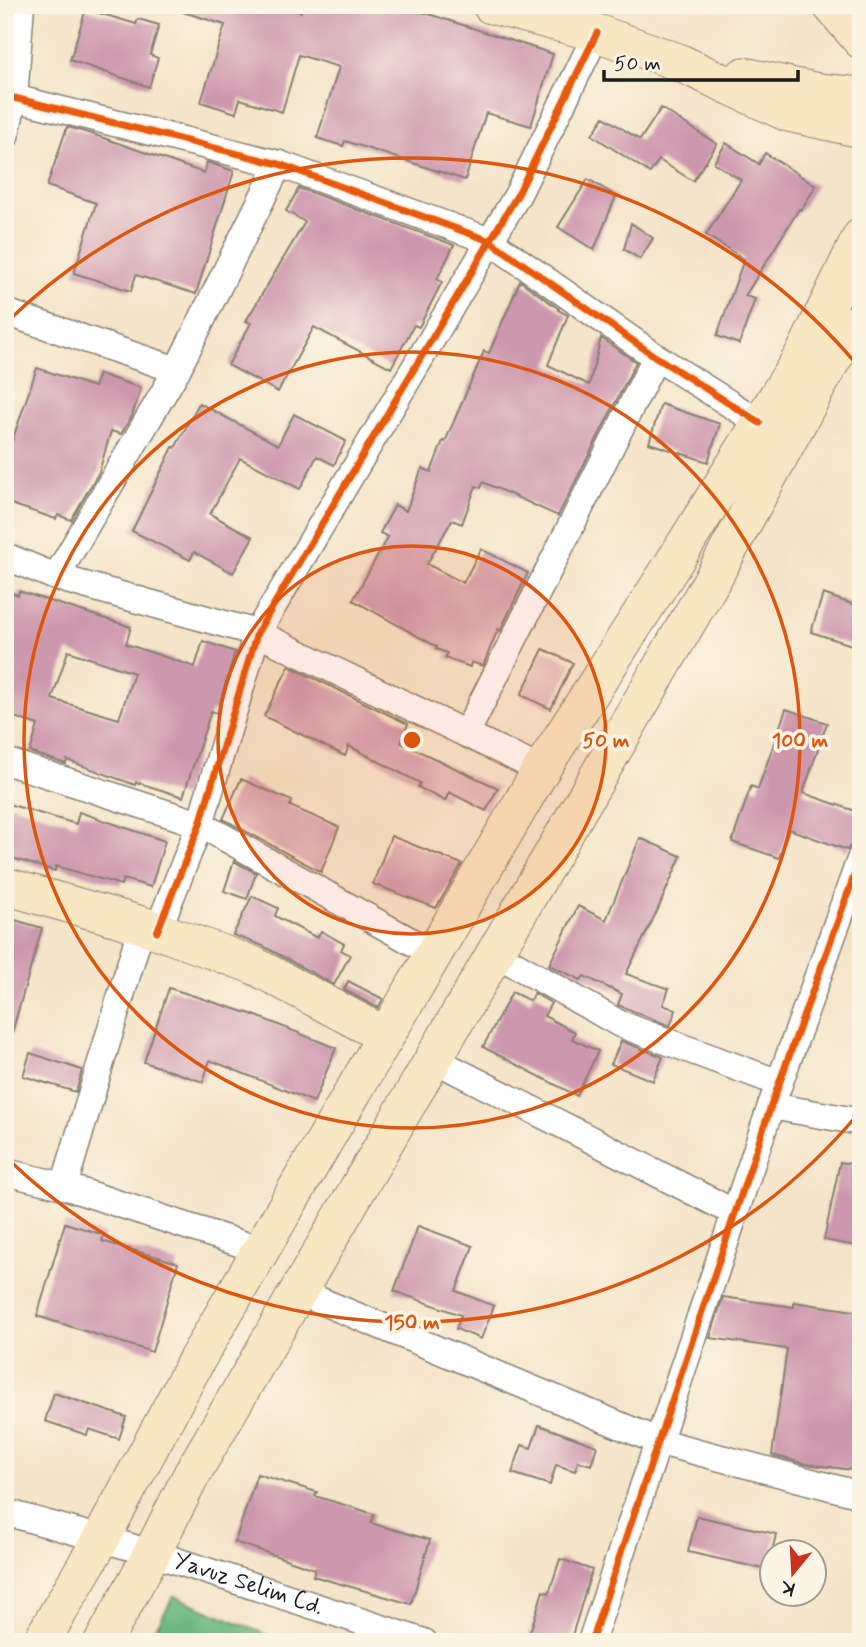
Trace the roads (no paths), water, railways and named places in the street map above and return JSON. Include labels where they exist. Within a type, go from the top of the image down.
[{"type":"main road","points":[[491,5],[597,33],[678,62],[788,113],[861,129]]},
{"type":"main road","points":[[831,5],[861,40]]},
{"type":"main road","points":[[678,62],[819,92],[861,96]]},
{"type":"main road","points":[[41,1642],[101,1539],[196,1361],[541,770],[805,352],[861,237]]},
{"type":"main road","points":[[103,1642],[192,1474],[712,580],[832,358],[861,320]]},
{"type":"main road","points":[[5,886],[149,929],[253,965],[386,1036]]},
{"type":"street","points":[[5,136],[14,98],[21,5]]},
{"type":"street","points":[[64,1186],[149,929],[200,824],[257,633],[518,194],[597,33]]},
{"type":"street","points":[[14,98],[278,164],[490,242],[656,357],[760,423]]},
{"type":"street","points":[[56,577],[177,370],[278,164]]},
{"type":"street","points":[[5,312],[177,370]]},
{"type":"street","points":[[466,734],[656,357]]},
{"type":"street","points":[[5,556],[56,577],[257,633],[541,770]]},
{"type":"street","points":[[5,761],[200,824],[433,954]]},
{"type":"street","points":[[591,1642],[775,1094],[861,857]]},
{"type":"street","points":[[495,953],[620,1024],[775,1094],[861,1122]]},
{"type":"street","points":[[433,1059],[735,1213]]},
{"type":"street","points":[[5,1172],[64,1186],[260,1250]]},
{"type":"street","points":[[299,1292],[660,1441],[861,1495]]},
{"type":"street","name":"Yavuz Selim Cd.","points":[[5,1512],[152,1553],[424,1642]]}]
